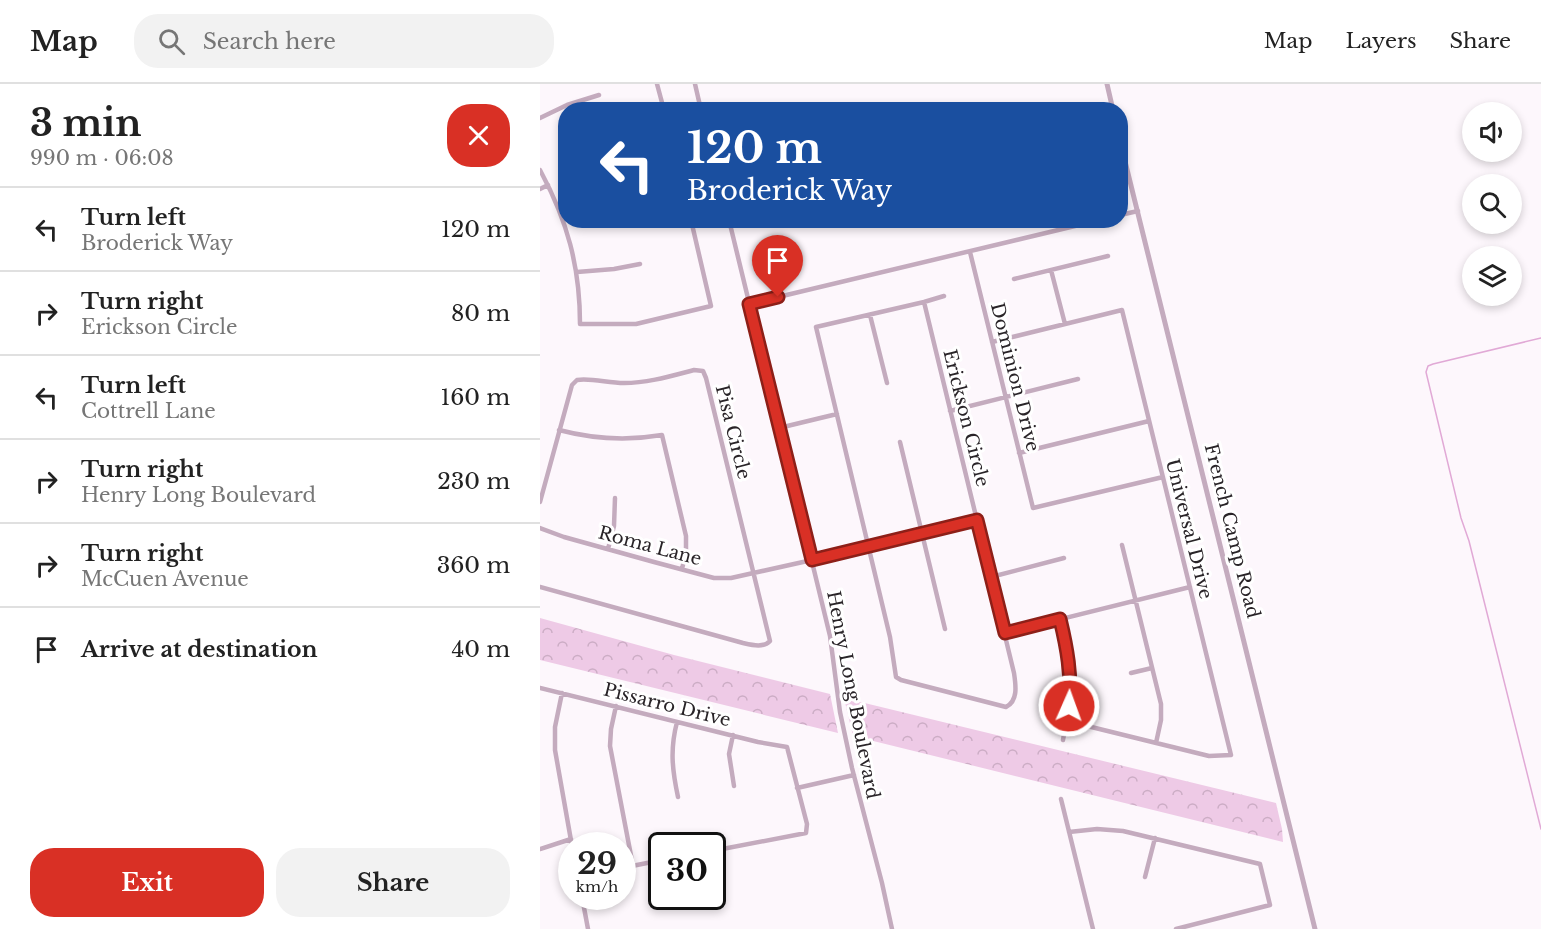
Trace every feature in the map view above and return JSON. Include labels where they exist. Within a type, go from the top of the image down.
[{"type":"street","points":[[657,84],[662,102]]},
{"type":"street","points":[[695,84],[700,102]]},
{"type":"street","points":[[1107,84],[1111,102]]},
{"type":"street","points":[[577,102],[599,95]]},
{"type":"street","points":[[540,118],[558,109]]},
{"type":"street","points":[[540,170],[558,206]]},
{"type":"street","name":"French Camp Road","points":[[1128,172],[1315,929]]},
{"type":"street","points":[[540,189],[548,185]]},
{"type":"street","points":[[1128,213],[1138,211]]},
{"type":"street","points":[[566,228],[577,272],[580,324],[636,324],[711,306],[693,228]]},
{"type":"street","name":"Henry Long Boulevard","points":[[731,228],[830,636],[837,699],[892,929]]},
{"type":"street","points":[[749,304],[1068,228]]},
{"type":"street","name":"Dominion Drive","points":[[970,252],[1033,508],[1163,477]]},
{"type":"street","points":[[1014,279],[1108,256]]},
{"type":"street","points":[[577,272],[615,269],[640,264]]},
{"type":"street","points":[[992,342],[1065,324],[1051,270]]},
{"type":"street","points":[[924,302],[944,296]]},
{"type":"street","name":"Erickson Circle","points":[[924,302],[1016,682],[1014,698],[1010,705],[1001,706],[896,677],[890,637],[816,327],[924,302]]},
{"type":"street","name":"Universal Drive","points":[[1065,324],[1122,310],[1231,755],[1209,756],[1156,743]]},
{"type":"street","points":[[870,315],[887,383]]},
{"type":"street","name":"Pisa Circle","points":[[540,502],[572,385],[577,380],[612,383],[640,382],[703,370],[770,641],[767,645],[760,646],[743,643],[540,587]]},
{"type":"street","points":[[950,411],[1078,379]]},
{"type":"street","points":[[779,428],[837,414]]},
{"type":"street","points":[[1019,453],[1149,421]]},
{"type":"street","points":[[560,430],[606,438],[662,435],[686,536],[686,552],[682,569]]},
{"type":"street","points":[[900,442],[945,629]]},
{"type":"street","points":[[608,549],[614,526],[615,498]]},
{"type":"street","points":[[754,574],[977,520]]},
{"type":"street","name":"Roma Lane","points":[[540,528],[564,537],[722,578],[737,578],[754,574]]},
{"type":"street","points":[[1067,722],[1156,743],[1162,712],[1122,545]]},
{"type":"street","points":[[991,577],[1064,558]]},
{"type":"street","points":[[1005,633],[1190,587]]},
{"type":"street","points":[[1060,619],[1070,664],[1070,692],[1063,740]]},
{"type":"street","points":[[1131,673],[1152,668]]},
{"type":"street","name":"Pissarro Drive","points":[[540,687],[676,722],[787,747],[797,788]]},
{"type":"street","points":[[562,693],[555,727],[555,750],[570,832]]},
{"type":"street","points":[[616,706],[610,729],[610,746],[626,832]]},
{"type":"street","points":[[676,722],[672,757],[678,797]]},
{"type":"street","points":[[733,735],[729,753],[734,786]]},
{"type":"street","points":[[726,848],[806,833],[807,824],[797,788],[854,775]]},
{"type":"street","points":[[1061,799],[1093,929]]},
{"type":"street","points":[[1069,832],[1110,829],[1123,831],[1260,864],[1270,905],[1176,929]]},
{"type":"street","points":[[1145,877],[1155,838]]},
{"type":"street","points":[[540,849],[558,843]]},
{"type":"street","points":[[584,910],[588,929]]},
{"type":"green space","points":[[540,618],[674,655],[830,694],[838,733],[540,660]]},
{"type":"green space","points":[[844,698],[1276,803],[1283,842],[853,736]]},
{"type":"waterway","points":[[1541,338],[1433,364],[1428,366],[1426,372],[1541,829]]},
{"type":"route","points":[[778,297],[749,304],[812,560],[977,520],[1005,633],[1060,619],[1070,664],[1069,706]]}]
